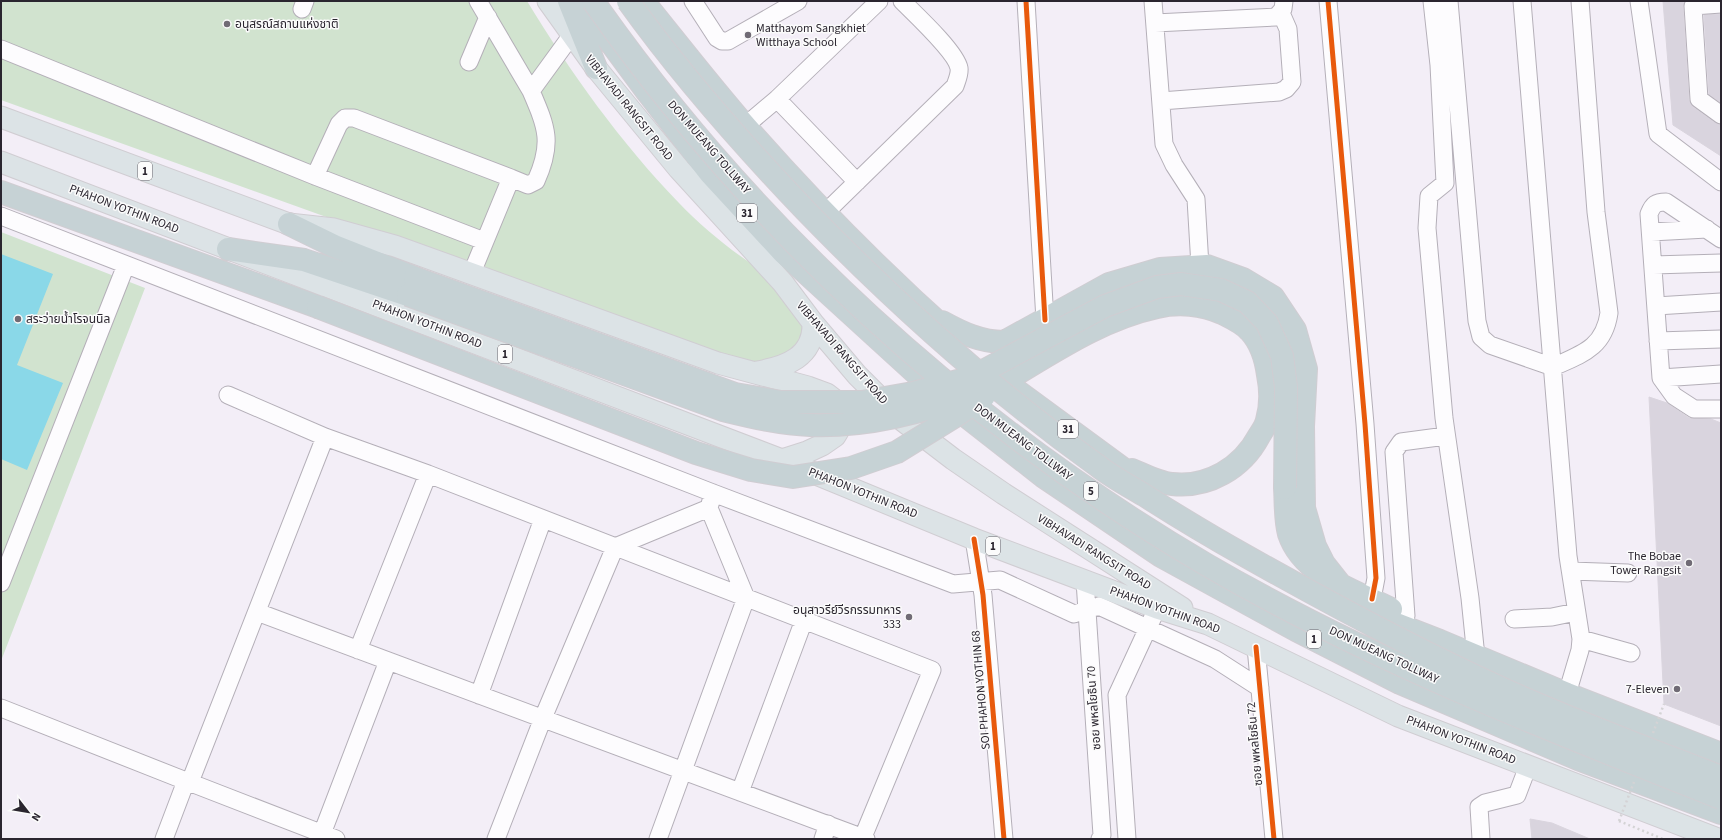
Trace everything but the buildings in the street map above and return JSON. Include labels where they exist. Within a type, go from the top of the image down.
[{"type":"highway","points":[[568,1],[596,68]]},
{"type":"highway","name":"VIBHAVADI RANGSIT ROAD","points":[[580,1],[648,93],[716,178],[783,252],[943,398]]},
{"type":"highway","name":"DON MUEANG TOLLWAY","points":[[593,1],[671,104],[734,178],[805,253],[886,329],[956,391],[1050,462],[1119,510],[1195,557],[1299,615],[1373,651],[1549,730],[1721,798]]},
{"type":"highway","name":"DON MUEANG TOLLWAY","points":[[628,1],[688,80],[754,157],[829,235],[907,311],[1000,392],[1100,468],[1202,531],[1306,590],[1416,647],[1518,696],[1594,728],[1721,777]]},
{"type":"highway","name":"31","points":[[643,1],[745,126],[825,213],[932,318],[997,376],[1110,461]]},
{"type":"highway","points":[[1,192],[318,307],[696,453],[751,470],[793,477],[851,468],[897,452],[957,415],[1008,379],[1064,346],[1109,322],[1158,306],[1184,304],[1211,309],[1236,320],[1250,330],[1261,347],[1267,367],[1270,386],[1267,421],[1253,447],[1240,461],[1223,474],[1206,482],[1187,485],[1170,484],[1110,461]]},
{"type":"highway","points":[[289,224],[411,286],[723,410],[769,421],[810,425],[851,424],[889,418],[935,408],[1008,379]]},
{"type":"highway","points":[[228,249],[304,260],[411,286],[735,394],[781,402],[862,402],[913,394],[972,377],[1105,306],[1157,287],[1181,284],[1220,290],[1247,302],[1267,323],[1282,356],[1286,387],[1286,520],[1294,546],[1312,567],[1339,583],[1406,616],[1440,641]]},
{"type":"highway","points":[[932,318],[974,337],[989,342],[1004,342],[1109,284],[1160,269],[1200,266],[1207,266],[1243,279],[1273,297],[1294,330],[1306,370],[1303,426],[1304,508],[1315,546],[1324,564],[1339,583]]},
{"type":"highway","name":"1","points":[[943,398],[1044,477],[1161,556],[1296,630],[1400,683],[1476,717],[1578,759],[1721,814]]},
{"type":"highway","points":[[1110,461],[1178,508],[1310,587],[1364,612],[1721,754]]},
{"type":"main road","name":"VIBHAVADI RANGSIT ROAD","points":[[548,1],[571,36],[679,169],[783,283],[813,323],[858,374],[902,420],[953,459],[1068,536],[1208,624]]},
{"type":"main road","name":"31","points":[[656,1],[695,66]]},
{"type":"main road","name":"1","points":[[1,117],[289,224],[340,231],[395,246],[471,275],[666,343],[718,363],[753,373],[785,365],[798,357],[808,346],[813,335],[813,323]]},
{"type":"main road","name":"PHAHON YOTHIN ROAD","points":[[1,162],[782,460],[974,539],[1157,608],[1208,624],[1398,716],[1707,837]]},
{"type":"main road","points":[[753,373],[788,381],[827,394],[840,404],[844,413],[841,426],[835,436],[822,445],[807,452],[782,460]]},
{"type":"street","points":[[315,176],[339,124],[345,118],[354,118],[528,185],[536,182],[544,162],[547,138],[543,119],[531,91],[478,1]]},
{"type":"street","points":[[693,1],[718,38],[722,41],[728,41],[798,1]]},
{"type":"street","points":[[745,126],[776,99],[879,1]]},
{"type":"street","points":[[825,213],[955,86],[958,78],[959,68],[953,55],[902,1]]},
{"type":"street","points":[[1026,1],[1045,320]]},
{"type":"street","points":[[1153,1],[1164,144],[1174,165],[1196,199],[1200,266]]},
{"type":"street","points":[[1328,1],[1366,440],[1376,578],[1372,599]]},
{"type":"street","points":[[1432,1],[1438,65],[1444,183],[1429,196],[1427,228],[1446,436],[1470,598],[1476,657]]},
{"type":"street","points":[[1449,1],[1477,321],[1481,337],[1490,345],[1553,367],[1586,353],[1601,337],[1607,325],[1609,312],[1596,212],[1580,1]]},
{"type":"street","points":[[1522,1],[1568,556],[1581,639],[1580,650],[1567,694]]},
{"type":"street","points":[[1639,1],[1658,134],[1721,182]]},
{"type":"street","points":[[1720,3],[1693,6],[1699,99],[1721,115]]},
{"type":"street","points":[[1155,23],[1276,17],[1282,7]]},
{"type":"street","points":[[1161,101],[1279,92],[1286,89],[1292,82],[1288,29],[1282,7]]},
{"type":"street","points":[[469,62],[488,17]]},
{"type":"street","points":[[531,91],[571,36]]},
{"type":"street","points":[[1,49],[315,176],[484,241]]},
{"type":"street","points":[[776,99],[857,182]]},
{"type":"street","points":[[471,275],[511,178]]},
{"type":"street","points":[[1721,239],[1666,202],[1656,202],[1652,206],[1649,214],[1661,378],[1674,396],[1694,409],[1721,409]]},
{"type":"street","points":[[1,216],[711,500],[952,584],[1000,580],[1074,614],[1099,606],[1215,659],[1260,688]]},
{"type":"street","points":[[1651,232],[1707,230]]},
{"type":"street","points":[[1653,265],[1721,263]]},
{"type":"street","points":[[1,583],[126,265]]},
{"type":"street","points":[[1656,306],[1721,302]]},
{"type":"street","points":[[1658,341],[1721,339]]},
{"type":"street","points":[[1661,378],[1721,374]]},
{"type":"street","points":[[228,395],[325,437],[428,474],[932,670],[864,838],[826,832],[740,792],[257,612]]},
{"type":"street","points":[[1406,616],[1394,452],[1401,442],[1446,436]]},
{"type":"street","points":[[164,839],[257,612],[325,437]]},
{"type":"street","points":[[358,650],[428,474]]},
{"type":"street","points":[[496,839],[543,718],[615,547],[711,500]]},
{"type":"street","points":[[658,839],[746,598],[711,500]]},
{"type":"street","points":[[478,694],[543,519]]},
{"type":"street","name":"SOI PHAHON YOTHIN 68","points":[[974,539],[981,581],[1004,839]]},
{"type":"street","points":[[1571,571],[1628,573]]},
{"type":"street","name":"ซอย พหลโยธิน 70","points":[[1085,581],[1101,837]]},
{"type":"street","points":[[1127,839],[1117,695],[1157,608]]},
{"type":"street","points":[[1514,619],[1552,617],[1576,612]]},
{"type":"street","points":[[740,792],[804,620]]},
{"type":"street","points":[[1581,639],[1631,653]]},
{"type":"street","name":"ซอย พหลโยธิน 72","points":[[1256,648],[1274,839]]},
{"type":"street","points":[[1,708],[326,837],[388,661]]},
{"type":"street","points":[[1481,839],[1479,807],[1485,803],[1517,794],[1528,766]]},
{"type":"path","points":[[1619,821],[1664,839]]},
{"type":"green space","points":[[1,1],[527,1],[543,28],[597,106],[637,156],[679,203],[711,233],[746,260],[782,282],[809,336],[785,365],[746,368],[1,100]]},
{"type":"green space","points":[[1,232],[145,288],[1,661]]},
{"type":"water","name":"สระว่ายน้ำโรจนนิล","points":[[1,254],[53,274],[17,365],[63,383],[27,470],[1,459]]},
{"type":"cycle path","points":[[1026,1],[1045,320]]},
{"type":"cycle path","points":[[1328,1],[1365,424],[1376,578],[1372,599]]},
{"type":"cycle path","points":[[974,539],[983,595],[1004,839]]},
{"type":"cycle path","points":[[1256,647],[1274,839]]},
{"type":"place","name":"อนุสรณ์สถานแห่งชาติ","points":[[227,24]]},
{"type":"place","name":"Matthayom Sangkhiet Witthaya School","points":[[748,35]]},
{"type":"place","name":"สระว่ายน้ำโรจนนิล","points":[[18,319]]},
{"type":"place","name":"The Bobae Tower Rangsit","points":[[1689,563]]},
{"type":"place","name":"อนุสาวรีย์วีรกรรมทหาร 333","points":[[909,617]]},
{"type":"place","name":"7-Eleven","points":[[1677,689]]}]
